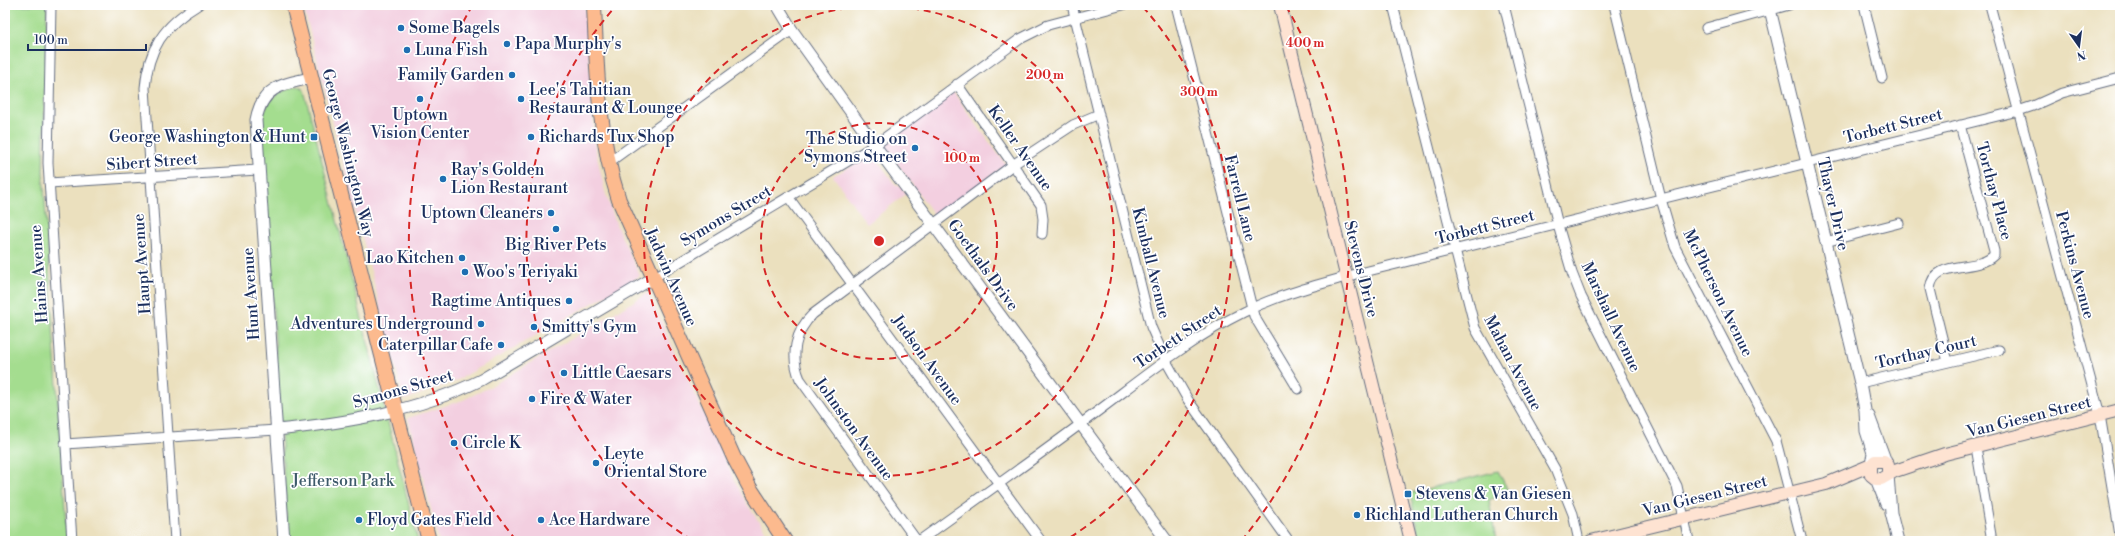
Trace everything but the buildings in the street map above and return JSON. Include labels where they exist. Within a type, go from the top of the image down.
[{"type":"main road","name":"George Washington Way","points":[[293,5],[429,541]]},
{"type":"main road","name":"Jadwin Avenue","points":[[594,5],[601,123],[608,162],[624,214],[742,473],[785,541]]},
{"type":"main road","name":"Stevens Drive","points":[[1280,5],[1411,541]]},
{"type":"main road","name":"Van Giesen Street","points":[[1888,475],[1945,454],[2120,410]]},
{"type":"main road","name":"Van Giesen Street","points":[[1886,462],[1900,462],[1922,455],[1945,454]]},
{"type":"main road","points":[[1878,460],[1886,462],[1889,468],[1888,475],[1881,480],[1876,479],[1870,472],[1871,465],[1878,460]]},
{"type":"main road","name":"Van Giesen Street","points":[[1591,541],[1826,484],[1871,465]]},
{"type":"main road","name":"Van Giesen Street","points":[[1826,484],[1839,485],[1858,478],[1876,479]]},
{"type":"street","name":"Hains Avenue","points":[[51,5],[48,183],[72,541]]},
{"type":"street","name":"Haupt Avenue","points":[[175,541],[145,88],[152,53],[167,29],[175,20],[198,5]]},
{"type":"street","name":"Goethals Drive","points":[[777,5],[792,30],[1167,541]]},
{"type":"street","name":"Kimball Avenue","points":[[1072,5],[1151,327],[1166,361],[1188,400],[1289,541]]},
{"type":"street","name":"Symons Street","points":[[65,444],[330,425],[440,398],[475,383],[789,198],[875,144],[1020,39],[1048,25],[1123,5]]},
{"type":"street","name":"Farrell Lane","points":[[1176,5],[1254,316],[1298,389]]},
{"type":"street","name":"Mahan Avenue","points":[[1393,5],[1474,328],[1555,469],[1573,514],[1579,541]]},
{"type":"street","name":"Marshall Avenue","points":[[1504,5],[1558,225],[1572,273],[1581,296],[1677,486],[1689,541]]},
{"type":"street","name":"McPherson Avenue","points":[[1614,5],[1661,199],[1676,247],[1776,441],[1802,541]]},
{"type":"street","points":[[1706,28],[1769,7],[1789,5]]},
{"type":"street","points":[[1864,5],[1882,78]]},
{"type":"street","name":"Perkins Avenue","points":[[1990,5],[2100,415],[2120,535]]},
{"type":"street","name":"Thayer Drive","points":[[1769,7],[1860,383],[1865,410],[1866,431],[1873,453],[1871,465]]},
{"type":"street","points":[[608,162],[792,30]]},
{"type":"street","name":"Hunt Avenue","points":[[284,541],[258,170],[256,120],[260,104],[266,96],[278,86],[311,78]]},
{"type":"street","name":"Torbett Street","points":[[918,541],[1000,484],[1166,361],[1210,331],[1252,308],[1311,286],[2018,111],[2034,106],[2062,93],[2120,78]]},
{"type":"street","name":"Keller Avenue","points":[[957,84],[1014,164],[1041,205],[1043,219],[1042,234]]},
{"type":"street","points":[[854,285],[1014,164],[1073,125],[1099,114]]},
{"type":"street","name":"Torthay Place","points":[[1948,362],[1930,289],[1931,281],[1935,275],[1943,271],[1986,261],[1994,255],[1960,125]]},
{"type":"street","name":"Sibert Street","points":[[48,183],[258,170]]},
{"type":"street","name":"Judson Avenue","points":[[789,198],[1041,541]]},
{"type":"street","points":[[1825,242],[1899,223]]},
{"type":"street","name":"Johnston Avenue","points":[[854,285],[813,314],[802,326],[794,352],[795,365],[800,379],[918,541]]},
{"type":"street","name":"Torthay Court","points":[[1860,383],[2000,350]]},
{"type":"street","name":"Thayer Drive","points":[[1865,410],[1886,462]]},
{"type":"street","points":[[1976,447],[1992,541]]},
{"type":"street","points":[[1888,475],[1891,514]]},
{"type":"street","points":[[1876,479],[1891,514],[1898,541]]},
{"type":"shaded area","points":[[303,5],[585,5],[595,147],[605,192],[618,229],[640,276],[456,381],[404,400]]},
{"type":"shaded area","points":[[605,5],[630,5],[605,17]]},
{"type":"shaded area","points":[[953,92],[1006,165],[935,216],[883,144]]},
{"type":"shaded area","points":[[873,154],[896,186],[901,186],[906,194],[867,224],[833,176]]},
{"type":"shaded area","points":[[648,293],[734,479],[747,504],[772,541],[439,541],[408,418],[463,400],[490,387]]},
{"type":"green space","points":[[5,5],[47,5],[43,172],[67,541],[5,541]]},
{"type":"green space","name":"Jefferson Park","points":[[298,86],[304,90],[418,541],[288,541],[261,122],[269,103],[278,94]]},
{"type":"green space","points":[[1498,471],[1509,492],[1489,500],[1496,541],[1420,541],[1410,493]]},
{"type":"place","name":"Some Bagels","points":[[401,28]]},
{"type":"place","name":"Papa Murphy's","points":[[507,44]]},
{"type":"place","name":"Luna Fish","points":[[407,50]]},
{"type":"place","name":"Family Garden","points":[[512,75]]},
{"type":"place","name":"Uptown Vision Center","points":[[420,99]]},
{"type":"place","name":"Lee's Tahitian Restaurant & Lounge","points":[[521,99]]},
{"type":"place","name":"George Washington & Hunt","points":[[314,137]]},
{"type":"place","name":"Richards Tux Shop","points":[[531,137]]},
{"type":"place","name":"The Studio on Symons Street","points":[[915,148]]},
{"type":"place","name":"Ray's Golden Lion Restaurant","points":[[443,179]]},
{"type":"place","name":"Uptown Cleaners","points":[[551,213]]},
{"type":"place","name":"Big River Pets","points":[[556,229]]},
{"type":"place","name":"Lao Kitchen","points":[[462,258]]},
{"type":"place","name":"Woo's Teriyaki","points":[[465,272]]},
{"type":"place","name":"Ragtime Antiques","points":[[569,301]]},
{"type":"place","name":"Adventures Underground","points":[[481,324]]},
{"type":"place","name":"Smitty's Gym","points":[[534,327]]},
{"type":"place","name":"Caterpillar Cafe","points":[[501,345]]},
{"type":"place","name":"Little Caesars","points":[[564,373]]},
{"type":"place","name":"Fire & Water","points":[[532,399]]},
{"type":"place","name":"Circle K","points":[[454,443]]},
{"type":"place","name":"Leyte Oriental Store","points":[[596,463]]},
{"type":"place","name":"Stevens & Van Giesen","points":[[1408,494]]},
{"type":"place","name":"Richland Lutheran Church","points":[[1357,515]]},
{"type":"place","name":"Floyd Gates Field","points":[[359,520]]},
{"type":"place","name":"Ace Hardware","points":[[541,520]]}]
